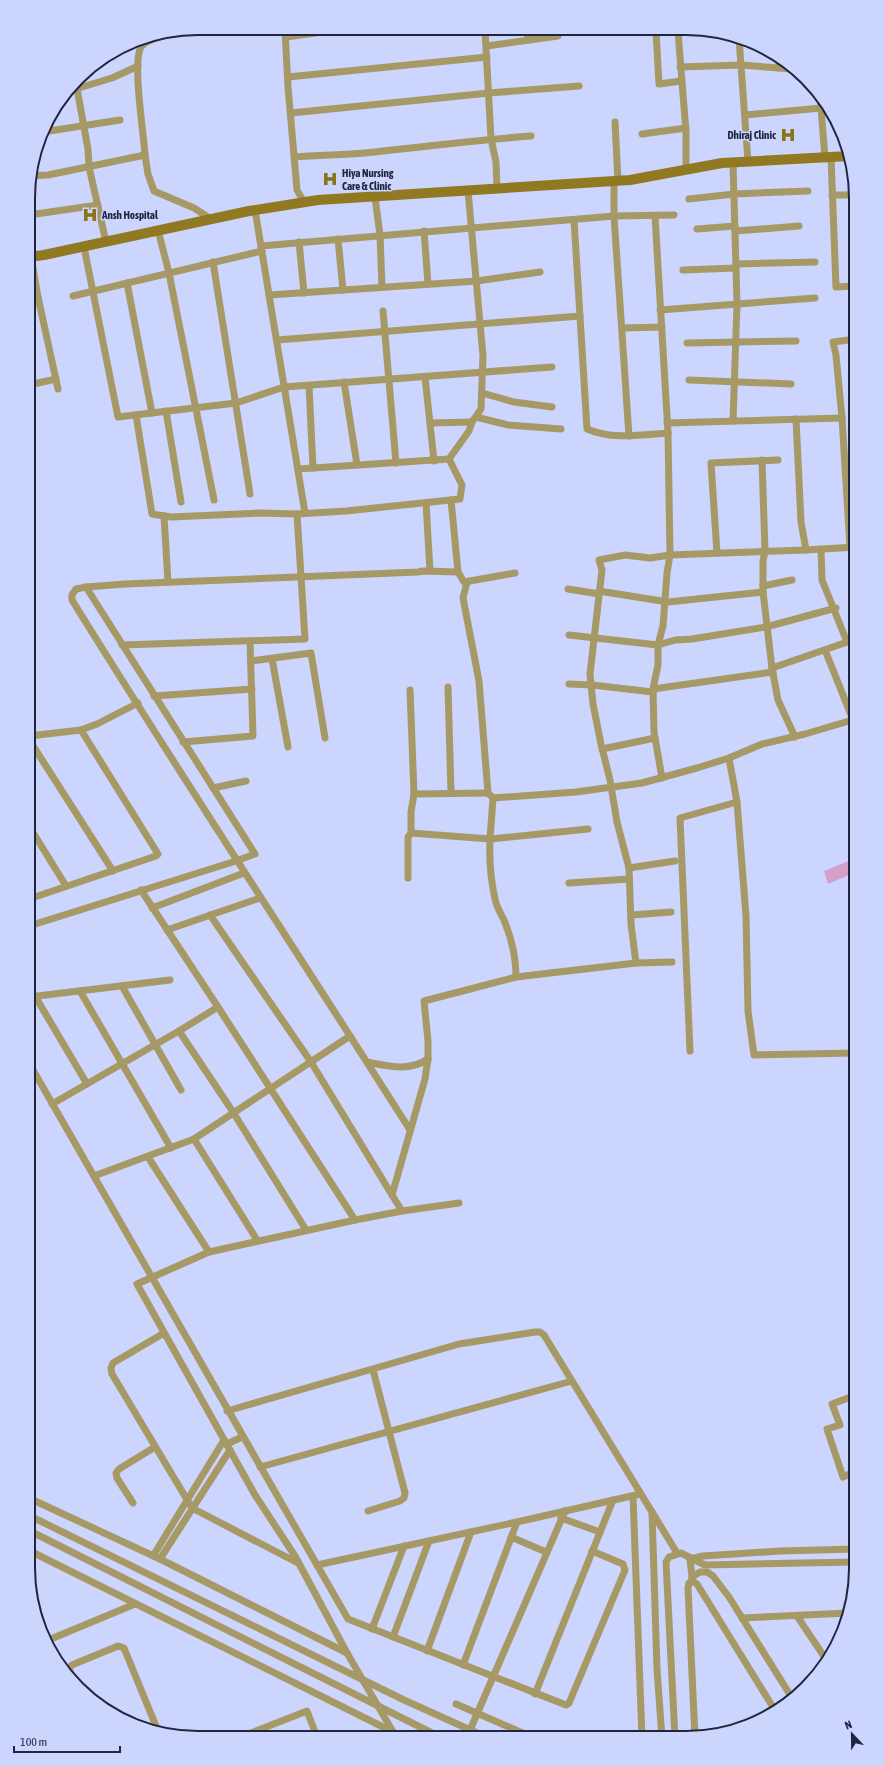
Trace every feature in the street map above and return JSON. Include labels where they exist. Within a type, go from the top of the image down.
[{"type":"street","points":[[286,35],[297,190],[304,202]]},
{"type":"street","points":[[286,38],[305,35]]},
{"type":"street","points":[[486,35],[491,139],[496,162],[497,189]]},
{"type":"street","points":[[528,35],[528,40]]},
{"type":"street","points":[[656,35],[659,84],[682,81]]},
{"type":"street","points":[[678,35],[686,128],[686,170]]},
{"type":"street","points":[[487,46],[558,36]]},
{"type":"street","points":[[144,44],[137,74],[145,155],[148,174],[154,191],[194,208],[211,219]]},
{"type":"street","points":[[739,44],[748,162]]},
{"type":"street","points":[[288,76],[487,57]]},
{"type":"street","points":[[779,64],[779,68]]},
{"type":"street","points":[[680,67],[741,65],[784,68]]},
{"type":"street","points":[[81,85],[112,78],[138,66]]},
{"type":"street","points":[[291,113],[489,93],[579,86]]},
{"type":"street","points":[[77,89],[88,149],[89,167],[106,242]]},
{"type":"street","points":[[745,115],[821,108],[832,195],[836,287],[849,286]]},
{"type":"street","points":[[49,131],[120,120]]},
{"type":"street","points":[[615,122],[616,181],[614,216],[630,436]]},
{"type":"street","points":[[642,134],[686,128]]},
{"type":"street","points":[[295,157],[362,153],[531,136]]},
{"type":"street","points":[[36,176],[48,175],[145,155]]},
{"type":"street","points":[[35,256],[255,210],[304,202],[630,180],[733,162],[843,156]]},
{"type":"street","points":[[733,162],[737,304],[733,421]]},
{"type":"street","points":[[449,460],[469,431],[481,409],[483,356],[468,191]]},
{"type":"street","points":[[689,199],[734,194],[808,191]]},
{"type":"street","points":[[832,195],[849,195]]},
{"type":"street","points":[[375,197],[380,235],[382,287]]},
{"type":"street","points":[[35,214],[98,205]]},
{"type":"street","points":[[255,210],[305,513]]},
{"type":"street","points":[[73,296],[213,262],[262,248],[300,242],[614,216],[674,215]]},
{"type":"street","points":[[655,216],[668,433],[670,555],[663,626],[658,645],[658,665],[653,691],[655,738],[662,778]]},
{"type":"street","points":[[574,220],[587,429],[597,433],[630,436],[668,433]]},
{"type":"street","points":[[697,229],[798,226]]},
{"type":"street","points":[[158,230],[169,273],[214,500]]},
{"type":"street","points":[[424,232],[428,284]]},
{"type":"street","points":[[338,239],[343,290]]},
{"type":"street","points":[[300,242],[304,293]]},
{"type":"street","points":[[84,247],[118,417],[236,403],[284,387],[483,373],[552,366]]},
{"type":"street","points":[[213,262],[250,494]]},
{"type":"street","points":[[682,270],[814,262]]},
{"type":"street","points":[[269,295],[477,281],[540,272]]},
{"type":"street","points":[[35,282],[58,389]]},
{"type":"street","points":[[127,283],[152,413]]},
{"type":"street","points":[[660,310],[815,298]]},
{"type":"street","points":[[383,311],[396,463]]},
{"type":"street","points":[[277,340],[580,316]]},
{"type":"street","points":[[622,328],[662,327]]},
{"type":"street","points":[[849,340],[833,342],[836,356],[849,500]]},
{"type":"street","points":[[687,343],[796,341]]},
{"type":"street","points":[[425,377],[434,461]]},
{"type":"street","points":[[35,384],[56,379]]},
{"type":"street","points":[[689,380],[791,384]]},
{"type":"street","points":[[344,382],[357,465]]},
{"type":"street","points":[[309,386],[313,468]]},
{"type":"street","points":[[482,393],[514,402],[552,407]]},
{"type":"street","points":[[166,411],[181,502]]},
{"type":"street","points":[[136,415],[152,514],[164,516],[297,514],[460,499],[462,485],[449,460]]},
{"type":"street","points":[[667,423],[842,418]]},
{"type":"street","points":[[796,419],[801,522],[806,550]]},
{"type":"street","points":[[430,423],[474,420],[508,425],[561,429]]},
{"type":"street","points":[[298,469],[449,460]]},
{"type":"street","points":[[762,460],[765,551],[763,561],[763,589],[766,627],[778,700],[795,737]]},
{"type":"street","points":[[717,553],[711,463],[778,460]]},
{"type":"street","points":[[451,500],[458,572],[464,582],[515,573]]},
{"type":"street","points":[[426,503],[430,571]]},
{"type":"street","points":[[122,645],[305,639],[297,514]]},
{"type":"street","points":[[164,516],[168,582]]},
{"type":"street","points":[[636,963],[629,868],[617,822],[602,749],[593,704],[590,674],[602,570],[599,560],[625,555],[650,558],[670,555],[849,547]]},
{"type":"street","points":[[569,684],[653,691],[772,670],[847,642],[835,608],[822,580],[821,549]]},
{"type":"street","points":[[410,1130],[236,861],[72,600],[72,595],[76,589],[86,587],[168,582],[430,571],[458,572]]},
{"type":"street","points":[[568,589],[665,602],[763,589],[792,580]]},
{"type":"street","points":[[467,582],[463,598],[479,681],[491,796],[490,839],[494,888],[497,905],[509,938],[516,967],[516,977]]},
{"type":"street","points":[[35,924],[255,854],[86,587]]},
{"type":"street","points":[[569,635],[658,645],[676,640],[692,639],[766,627],[835,608]]},
{"type":"street","points":[[183,742],[254,736],[250,642]]},
{"type":"street","points":[[825,650],[849,705]]},
{"type":"street","points":[[251,661],[311,653],[325,738]]},
{"type":"street","points":[[272,659],[288,747]]},
{"type":"street","points":[[448,687],[451,793]]},
{"type":"street","points":[[154,696],[252,689]]},
{"type":"street","points":[[408,878],[408,837],[411,833],[411,812],[414,794],[410,690]]},
{"type":"street","points":[[35,735],[81,730],[97,724],[138,703]]},
{"type":"street","points":[[414,794],[451,793],[491,796],[576,792],[611,788],[662,778],[729,758],[762,744],[795,737],[849,721]]},
{"type":"street","points":[[35,897],[156,856],[157,851],[81,730]]},
{"type":"street","points":[[602,749],[655,738]]},
{"type":"street","points":[[35,749],[113,871]]},
{"type":"street","points":[[729,758],[737,802],[746,916],[748,1011],[754,1055],[849,1053]]},
{"type":"street","points":[[213,788],[246,781]]},
{"type":"street","points":[[690,1051],[680,818],[737,802]]},
{"type":"street","points":[[411,833],[490,839],[588,829]]},
{"type":"street","points":[[35,836],[66,886]]},
{"type":"street","points":[[629,868],[675,861]]},
{"type":"street","points":[[152,908],[244,873]]},
{"type":"street","points":[[570,883],[629,879]]},
{"type":"street","points":[[141,890],[218,1007],[354,1220]]},
{"type":"street","points":[[167,930],[260,898]]},
{"type":"street","points":[[632,915],[670,912]]},
{"type":"street","points":[[210,915],[311,1062],[402,1212]]},
{"type":"street","points":[[392,1195],[425,1079],[428,1058],[424,1001],[516,977],[636,963],[672,962]]},
{"type":"street","points":[[35,996],[170,980]]},
{"type":"street","points":[[122,986],[181,1090]]},
{"type":"street","points":[[80,991],[170,1148]]},
{"type":"street","points":[[35,1001],[87,1084]]},
{"type":"street","points":[[52,1104],[218,1007]]},
{"type":"street","points":[[179,1031],[233,1112],[306,1230]]},
{"type":"street","points":[[94,1176],[148,1157],[194,1138],[350,1036]]},
{"type":"street","points":[[367,1062],[402,1068],[420,1064],[428,1058]]},
{"type":"street","points":[[35,1075],[348,1619],[561,1705],[569,1703],[625,1570],[623,1564],[592,1551]]},
{"type":"street","points":[[194,1138],[257,1240]]},
{"type":"street","points":[[148,1157],[209,1252]]},
{"type":"street","points":[[393,1731],[347,1653],[298,1563],[255,1495],[138,1284],[209,1252],[257,1240],[354,1220],[459,1203]]},
{"type":"street","points":[[227,1411],[459,1344],[540,1332],[544,1335],[677,1553]]},
{"type":"street","points":[[164,1333],[113,1362],[111,1368],[112,1374],[192,1508],[298,1563]]},
{"type":"street","points":[[368,1511],[400,1501],[404,1498],[405,1493],[373,1370]]},
{"type":"street","points":[[260,1467],[572,1381]]},
{"type":"street","points":[[849,1397],[832,1404],[840,1425],[827,1429],[843,1477],[849,1474]]},
{"type":"street","points":[[156,1557],[187,1501],[227,1445],[242,1437]]},
{"type":"street","points":[[156,1557],[192,1508],[227,1445]]},
{"type":"street","points":[[132,1503],[117,1478],[116,1473],[119,1469],[155,1447]]},
{"type":"street","points":[[317,1565],[640,1494]]},
{"type":"street","points":[[633,1496],[642,1731]]},
{"type":"street","points":[[535,1694],[613,1500]]},
{"type":"street","points":[[35,1501],[156,1557],[347,1653]]},
{"type":"street","points":[[469,1731],[565,1511]]},
{"type":"street","points":[[652,1512],[657,1669],[661,1731]]},
{"type":"street","points":[[35,1518],[363,1680],[462,1731]]},
{"type":"street","points":[[561,1518],[600,1532]]},
{"type":"street","points":[[463,1665],[517,1522]]},
{"type":"street","points":[[427,1651],[471,1532]]},
{"type":"street","points":[[35,1534],[428,1731]]},
{"type":"street","points":[[511,1537],[546,1552]]},
{"type":"street","points":[[392,1637],[428,1541]]},
{"type":"street","points":[[372,1629],[404,1546]]},
{"type":"street","points":[[690,1559],[703,1556],[780,1551],[849,1549]]},
{"type":"street","points":[[675,1731],[666,1562],[669,1557],[677,1553],[681,1553],[704,1565],[849,1562]]},
{"type":"street","points":[[35,1554],[387,1731]]},
{"type":"street","points":[[690,1559],[692,1579],[773,1706]]},
{"type":"street","points":[[694,1731],[688,1588],[689,1582],[700,1572],[706,1572],[713,1576],[729,1597],[790,1694]]},
{"type":"street","points":[[51,1639],[136,1604]]},
{"type":"street","points":[[742,1618],[842,1614]]},
{"type":"street","points":[[797,1616],[824,1656]]},
{"type":"street","points":[[69,1668],[72,1665],[118,1646],[122,1646],[155,1725]]},
{"type":"street","points":[[456,1704],[518,1731]]},
{"type":"street","points":[[261,1731],[307,1711],[315,1731]]},
{"type":"shaded area","points":[[849,861],[849,875],[828,884],[824,871]]},
{"type":"place","name":"Dhiraj Clinic","points":[[788,135]]},
{"type":"place","name":"Hiya Nursing Care & Clinic","points":[[330,179]]},
{"type":"place","name":"Ansh Hospital","points":[[90,215]]}]
